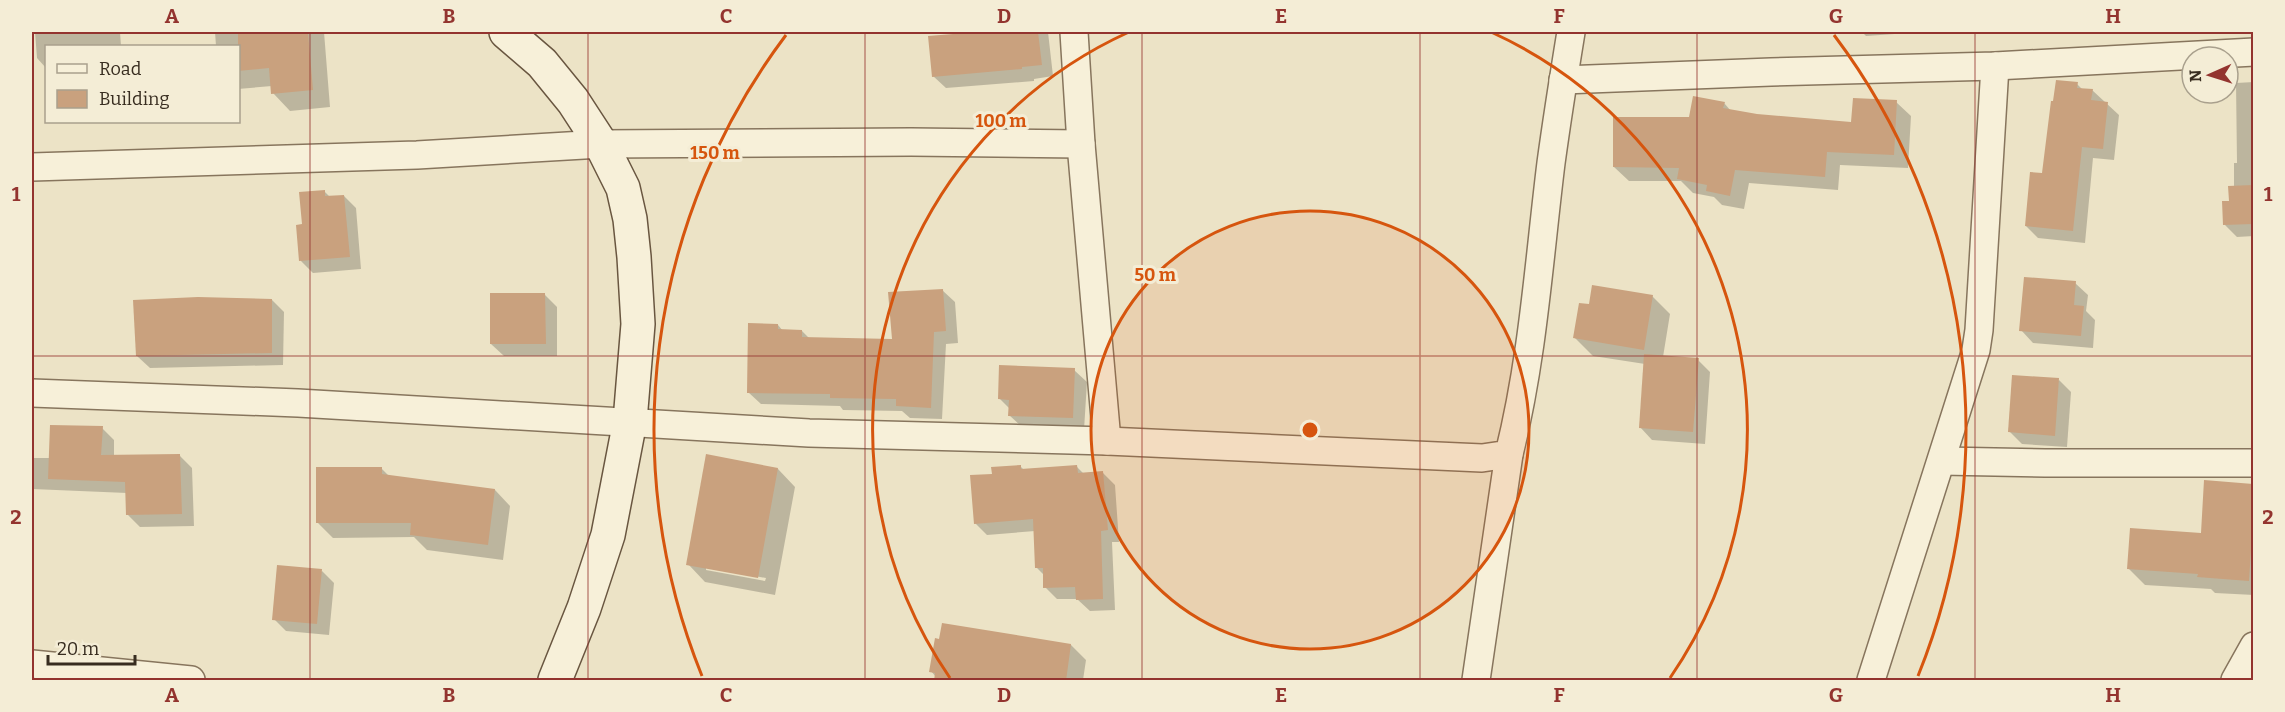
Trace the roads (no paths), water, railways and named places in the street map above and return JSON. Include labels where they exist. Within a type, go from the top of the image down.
[{"type":"street","points":[[506,32],[542,63],[573,101],[601,144],[623,188],[632,238],[638,324],[630,422],[608,535],[584,608],[555,681]]},
{"type":"street","points":[[1074,32],[1081,144],[1107,441]]},
{"type":"street","points":[[1476,681],[1509,454],[1523,389],[1571,32]]},
{"type":"street","points":[[1563,80],[1995,66],[2253,52]]},
{"type":"street","points":[[1871,681],[1973,364],[1979,330],[1995,66]]},
{"type":"street","points":[[32,167],[417,155],[601,144],[910,142],[1081,144]]},
{"type":"street","points":[[32,393],[298,403],[798,432],[1107,441],[1482,458],[1509,454]]},
{"type":"street","points":[[1942,461],[2253,463]]},
{"type":"street","points":[[2235,681],[2253,646]]},
{"type":"street","points":[[32,664],[191,681]]}]
